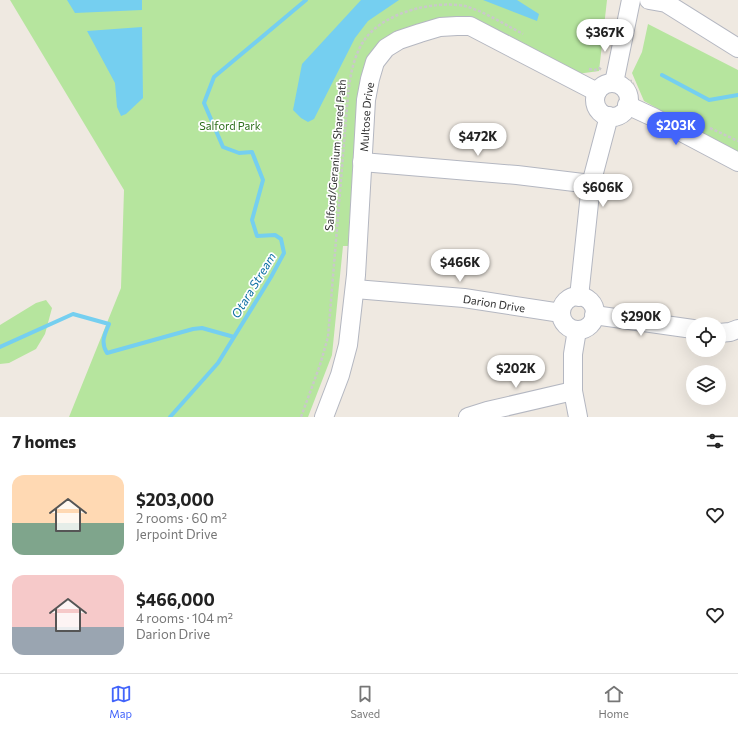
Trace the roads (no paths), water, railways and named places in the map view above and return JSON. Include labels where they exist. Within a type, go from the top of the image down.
[{"type":"street","points":[[609,77],[626,91],[628,96],[627,105],[624,111],[619,115],[609,116],[601,113],[595,100],[597,92],[603,85],[609,83],[609,77],[631,0]]},
{"type":"street","points":[[649,0],[666,4],[738,48]]},
{"type":"street","name":"Multose Drive","points":[[324,417],[340,374],[348,345],[355,289],[366,100],[375,62],[386,48],[399,40],[440,27],[470,26],[597,92]]},
{"type":"street","points":[[627,105],[653,117],[738,162]]},
{"type":"street","points":[[579,297],[591,184],[609,116]]},
{"type":"street","points":[[362,162],[591,184]]},
{"type":"street","name":"Darion Drive","points":[[355,289],[464,298],[561,313]]},
{"type":"street","points":[[575,296],[589,300],[594,307],[594,315],[590,324],[586,328],[577,330],[568,326],[564,322],[561,313],[563,305],[567,300],[575,296]]},
{"type":"street","points":[[594,315],[686,328]]},
{"type":"street","points":[[726,332],[738,329]]},
{"type":"street","points":[[577,330],[573,354],[573,391],[578,417]]},
{"type":"street","points":[[468,417],[487,411],[573,391]]},
{"type":"water","points":[[67,0],[142,0],[142,10],[75,13]]},
{"type":"water","points":[[361,0],[399,0],[368,21],[355,38],[314,119],[308,122],[301,118],[293,110],[302,64]]},
{"type":"water","points":[[483,0],[517,0],[539,14],[537,21]]},
{"type":"water","points":[[142,27],[143,98],[126,114],[121,116],[117,107],[115,83],[87,31]]},
{"type":"waterway","name":"Otara Stream","points":[[170,417],[218,363],[271,277],[284,253],[281,239],[275,235],[257,236],[252,220],[263,180],[252,152],[239,153],[223,147],[204,103],[214,77],[306,0]]},
{"type":"waterway","name":"Otara Stream","points":[[662,75],[709,100],[738,95]]},
{"type":"waterway","points":[[0,347],[73,314],[109,324],[104,342],[107,353],[193,329],[202,328],[234,337]]},
{"type":"park label","name":"Salford Park","points":[[230,125]]}]
